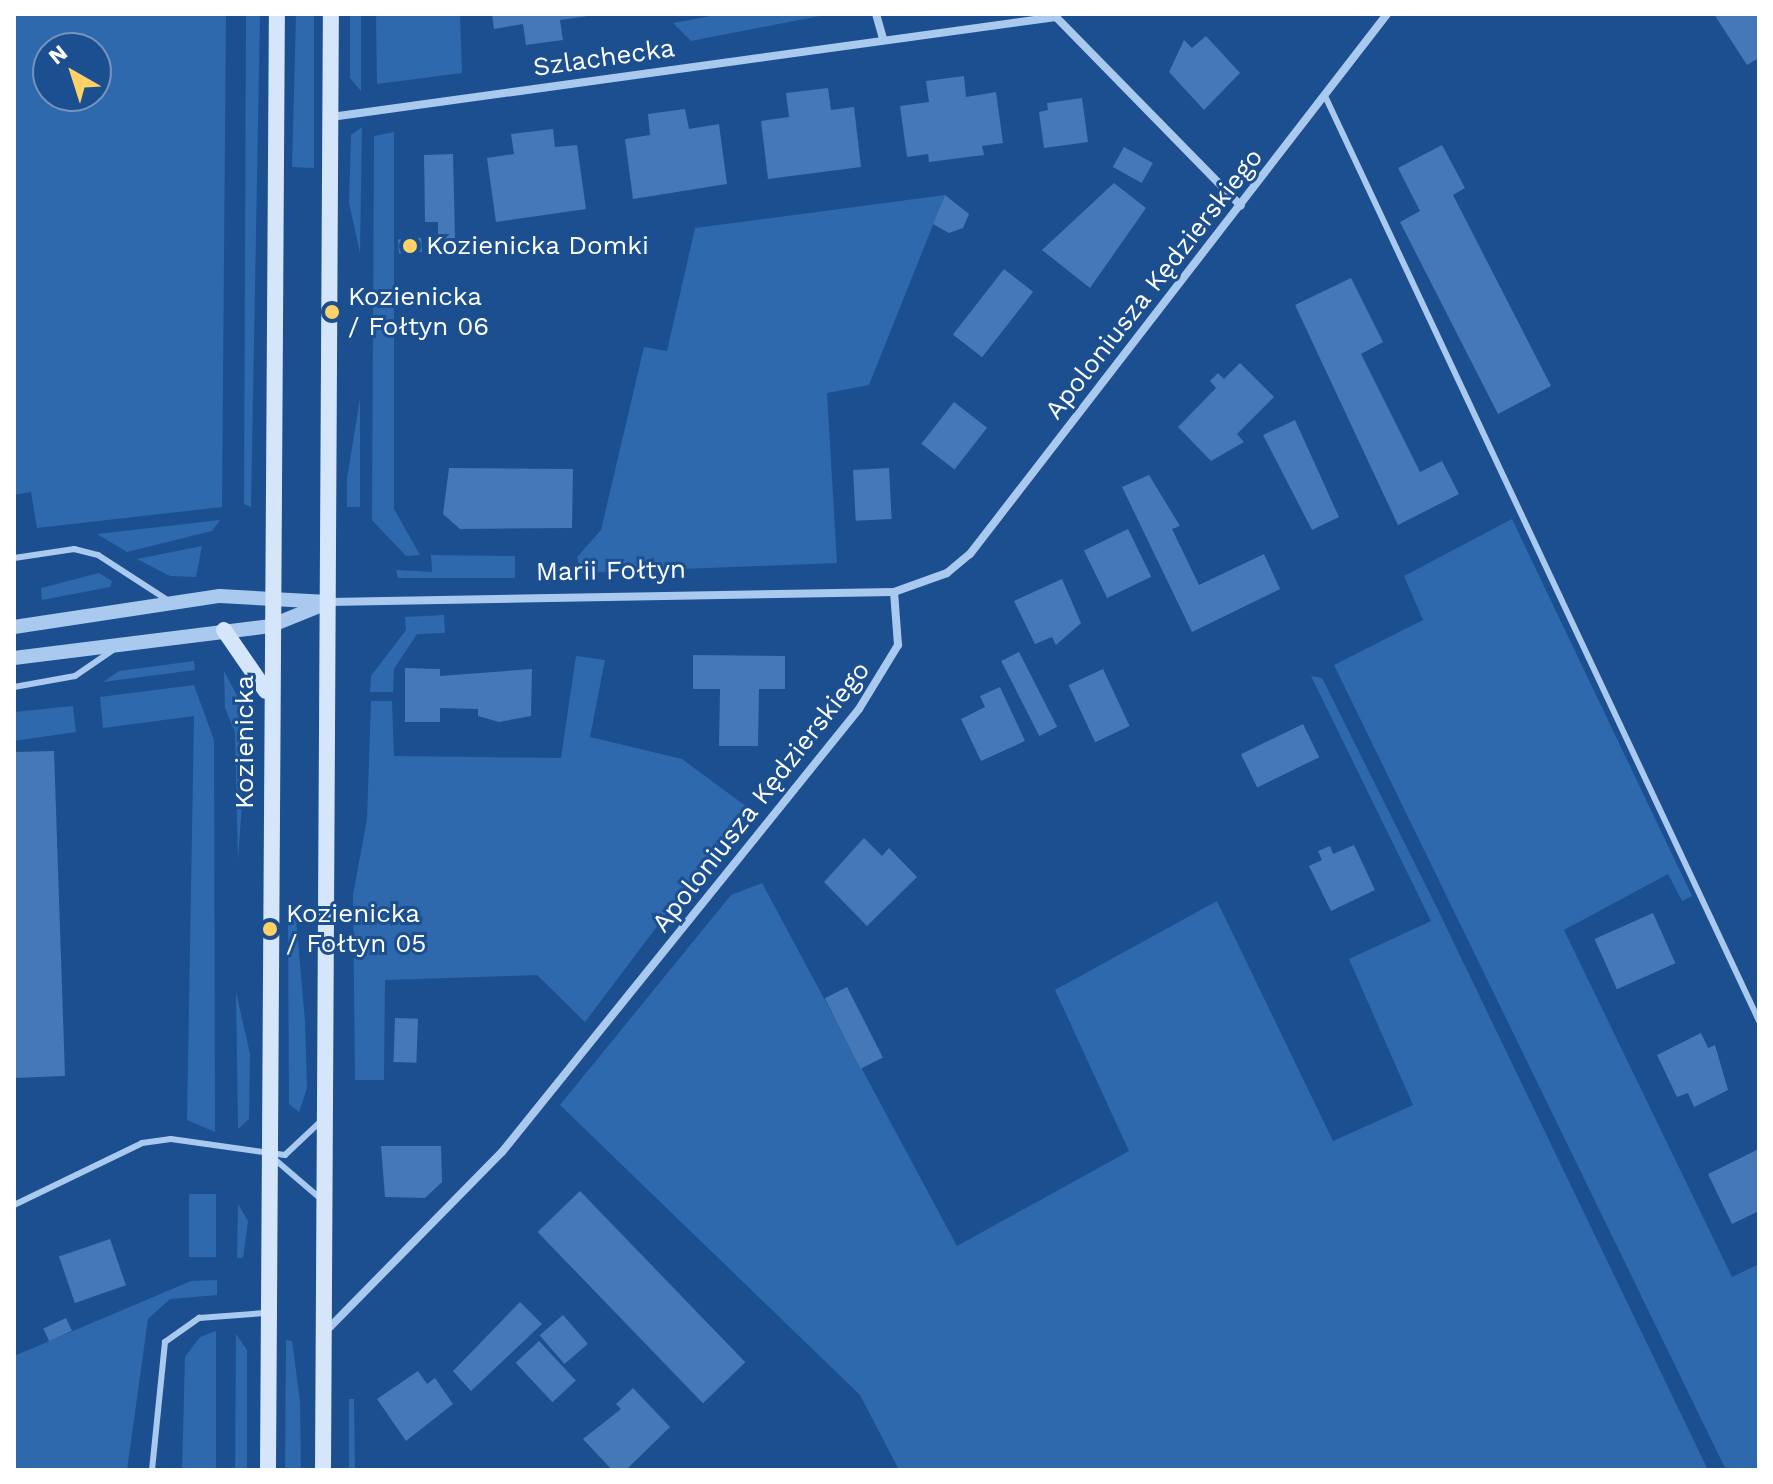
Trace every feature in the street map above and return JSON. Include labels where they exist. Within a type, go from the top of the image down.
[{"type":"main road","name":"Kozienicka","points":[[268,1470],[269,701],[277,14]]},
{"type":"main road","points":[[323,1470],[331,14]]},
{"type":"main road","points":[[224,630],[257,671],[269,701]]},
{"type":"street","points":[[876,14],[883,38]]},
{"type":"street","name":"Apoloniusza Kędzierskiego","points":[[325,1332],[511,1142],[859,709],[898,645],[894,592],[915,590],[970,554],[1387,14]]},
{"type":"street","name":"Szlachecka","points":[[331,117],[883,38],[1056,17],[1241,206]]},
{"type":"street","name":"Marii Fołtyn","points":[[14,627],[169,601],[270,595],[329,602],[894,592]]},
{"type":"street","name":"Marii Fołtyn","points":[[14,658],[270,626],[329,602]]},
{"type":"lane","points":[[1325,96],[1759,1021]]},
{"type":"lane","points":[[14,558],[74,549],[98,555],[169,601]]},
{"type":"lane","points":[[14,687],[75,676],[123,643]]},
{"type":"lane","points":[[14,1205],[158,1139],[269,1155],[298,1149],[325,1110]]},
{"type":"lane","points":[[269,1155],[324,1202]]},
{"type":"lane","points":[[152,1470],[161,1358],[173,1331],[199,1318],[269,1313]]},
{"type":"shaded area","points":[[14,14],[226,14],[222,507],[37,528],[31,492],[14,495]]},
{"type":"shaded area","points":[[246,14],[260,14],[251,507],[244,504]]},
{"type":"shaded area","points":[[296,14],[314,14],[314,168],[292,167]]},
{"type":"shaded area","points":[[350,14],[361,14],[361,91],[350,78]]},
{"type":"shaded area","points":[[376,14],[460,14],[462,73],[377,84]]},
{"type":"shaded area","points":[[722,14],[830,14],[691,41],[673,23]]},
{"type":"shaded area","points":[[362,127],[360,253],[349,203],[351,135]]},
{"type":"shaded area","points":[[394,132],[394,509],[420,555],[406,556],[372,520],[374,136]]},
{"type":"shaded area","points":[[945,195],[869,385],[827,393],[837,563],[582,573],[577,557],[601,530],[644,347],[667,351],[695,228]]},
{"type":"shaded area","points":[[360,398],[360,507],[347,507],[347,479]]},
{"type":"shaded area","points":[[1512,519],[1692,896],[1682,901],[1668,874],[1564,930],[1732,1277],[1759,1264],[1759,1470],[1726,1470],[1334,665],[1423,620],[1404,576]]},
{"type":"shaded area","points":[[220,520],[212,531],[127,552],[97,534]]},
{"type":"shaded area","points":[[202,546],[196,577],[170,576],[137,559]]},
{"type":"shaded area","points":[[431,555],[515,556],[515,578],[398,578],[396,570],[432,572]]},
{"type":"shaded area","points":[[99,573],[112,581],[110,587],[42,600],[41,588]]},
{"type":"shaded area","points":[[444,615],[445,633],[417,634],[394,669],[393,692],[370,692],[371,676],[406,630],[405,617]]},
{"type":"shaded area","points":[[576,656],[605,660],[590,737],[682,759],[747,807],[585,1022],[537,975],[385,980],[384,1080],[355,1080],[353,895],[367,819],[371,701],[392,701],[394,756],[561,758]]},
{"type":"shaded area","points":[[194,661],[195,670],[103,682],[119,671]]},
{"type":"shaded area","points":[[224,671],[248,716],[238,861],[235,732],[225,708]]},
{"type":"shaded area","points":[[1311,676],[1322,678],[1439,912],[1708,1470],[899,1470],[860,1395],[560,1105],[731,895],[762,883],[957,1246],[1129,1151],[1055,990],[1217,901],[1333,1141],[1413,1105],[1349,959],[1431,921]]},
{"type":"shaded area","points":[[194,685],[214,740],[215,1132],[187,1120],[194,716],[103,728],[100,697]]},
{"type":"shaded area","points":[[73,706],[76,732],[14,741],[14,712]]},
{"type":"shaded area","points":[[288,919],[296,919],[305,1021],[307,1088],[299,1112],[289,1104]]},
{"type":"shaded area","points":[[236,992],[250,1054],[249,1119],[238,1129]]},
{"type":"shaded area","points":[[189,1194],[216,1194],[216,1257],[189,1257]]},
{"type":"shaded area","points":[[238,1204],[248,1221],[243,1258],[237,1258]]},
{"type":"shaded area","points":[[217,1280],[217,1295],[170,1299],[148,1319],[127,1470],[14,1470],[14,1356],[191,1281]]},
{"type":"shaded area","points":[[216,1331],[216,1470],[182,1470],[185,1357],[200,1337]]},
{"type":"shaded area","points":[[236,1334],[247,1350],[247,1470],[235,1470]]},
{"type":"shaded area","points":[[286,1340],[292,1341],[300,1401],[301,1470],[285,1470]]},
{"type":"shaded area","points":[[349,1399],[354,1399],[355,1470],[349,1470]]},
{"type":"building","points":[[492,14],[588,16],[560,20],[563,40],[526,45],[523,24],[494,29]]},
{"type":"building","points":[[1714,14],[1759,14],[1759,58],[1747,65]]},
{"type":"building","points":[[1206,36],[1240,73],[1204,110],[1169,72],[1184,40],[1192,48]]},
{"type":"building","points":[[964,76],[966,97],[996,92],[1003,143],[982,146],[984,155],[929,162],[928,154],[907,157],[900,106],[929,102],[926,81]]},
{"type":"building","points":[[828,88],[831,110],[854,107],[861,167],[768,179],[761,121],[789,117],[786,93]]},
{"type":"building","points":[[1082,98],[1088,142],[1044,148],[1039,112],[1048,110],[1047,103]]},
{"type":"building","points":[[685,109],[689,129],[719,124],[727,184],[633,199],[625,139],[650,135],[648,114]]},
{"type":"building","points":[[553,129],[555,147],[577,145],[586,209],[496,222],[487,158],[514,154],[511,134]]},
{"type":"building","points":[[1442,145],[1465,188],[1453,195],[1551,386],[1498,414],[1400,222],[1420,211],[1398,168]]},
{"type":"building","points":[[1124,147],[1153,163],[1142,183],[1113,167]]},
{"type":"building","points":[[453,154],[455,238],[438,239],[438,222],[425,222],[424,155]]},
{"type":"building","points":[[1114,183],[1146,208],[1090,288],[1042,250]]},
{"type":"building","points":[[945,195],[969,214],[963,228],[949,233],[933,224]]},
{"type":"building","name":"Kozienicka Domki","points":[[421,238],[422,252],[399,254],[398,240]]},
{"type":"building","points":[[1004,269],[1033,292],[982,357],[953,334]]},
{"type":"building","points":[[1351,278],[1383,342],[1361,354],[1420,472],[1442,461],[1459,494],[1398,525],[1295,305]]},
{"type":"building","points":[[1240,363],[1274,397],[1237,434],[1244,442],[1211,461],[1178,427],[1216,388],[1210,381],[1218,373],[1224,379]]},
{"type":"building","points":[[954,402],[987,428],[954,470],[921,444]]},
{"type":"building","points":[[1295,420],[1339,517],[1312,530],[1263,435]]},
{"type":"building","points":[[449,468],[573,469],[572,528],[460,529],[443,514]]},
{"type":"building","points":[[889,468],[892,519],[856,521],[853,470]]},
{"type":"building","points":[[1149,475],[1180,526],[1172,529],[1199,585],[1264,554],[1280,589],[1192,632],[1122,487]]},
{"type":"building","points":[[1128,529],[1151,577],[1107,598],[1084,550]]},
{"type":"building","points":[[1062,579],[1081,623],[1056,645],[1052,637],[1035,644],[1014,601]]},
{"type":"building","points":[[1019,652],[1057,727],[1039,736],[1001,661]]},
{"type":"building","points":[[693,655],[785,656],[785,689],[759,689],[758,746],[719,746],[720,689],[693,689]]},
{"type":"building","points":[[405,668],[440,669],[440,676],[532,669],[531,716],[499,722],[478,716],[478,709],[440,708],[440,722],[405,722]]},
{"type":"building","points":[[1103,669],[1130,726],[1095,742],[1069,685]]},
{"type":"building","points":[[1000,687],[1025,741],[981,761],[961,719],[985,707],[980,696]]},
{"type":"building","points":[[1303,724],[1319,757],[1257,788],[1241,754]]},
{"type":"building","points":[[54,751],[65,1076],[14,1078],[14,752]]},
{"type":"building","points":[[864,838],[882,856],[889,848],[917,877],[867,926],[824,882]]},
{"type":"building","points":[[1354,845],[1375,890],[1331,911],[1309,866],[1322,860],[1318,851],[1330,846],[1333,854]]},
{"type":"building","points":[[1653,913],[1675,963],[1617,989],[1595,939]]},
{"type":"building","points":[[847,987],[883,1057],[861,1069],[825,998]]},
{"type":"building","points":[[395,1018],[418,1019],[416,1063],[393,1062]]},
{"type":"building","points":[[1701,1033],[1708,1048],[1715,1045],[1728,1090],[1694,1107],[1688,1093],[1677,1097],[1657,1055]]},
{"type":"building","points":[[381,1146],[441,1146],[442,1182],[425,1198],[385,1197]]},
{"type":"building","points":[[1759,1149],[1759,1211],[1732,1224],[1708,1174]]},
{"type":"building","points":[[580,1191],[745,1362],[703,1403],[538,1232]]},
{"type":"building","points":[[110,1239],[126,1285],[75,1303],[59,1257]]},
{"type":"building","points":[[520,1302],[542,1324],[471,1391],[453,1371]]},
{"type":"building","points":[[563,1315],[588,1344],[565,1364],[540,1335]]},
{"type":"building","points":[[66,1318],[72,1331],[49,1341],[43,1329]]},
{"type":"building","points":[[539,1341],[576,1380],[552,1402],[516,1363]]},
{"type":"building","points":[[418,1371],[427,1384],[435,1378],[453,1404],[406,1441],[377,1399]]},
{"type":"building","points":[[633,1388],[670,1427],[626,1470],[612,1470],[583,1439],[621,1409],[616,1404]]},
{"type":"place","name":"Kozienicka Domki","points":[[410,246]]},
{"type":"place","name":"Kozienicka / Fołtyn 06","points":[[332,312]]},
{"type":"place","name":"Kozienicka / Fołtyn 05","points":[[270,929]]}]
